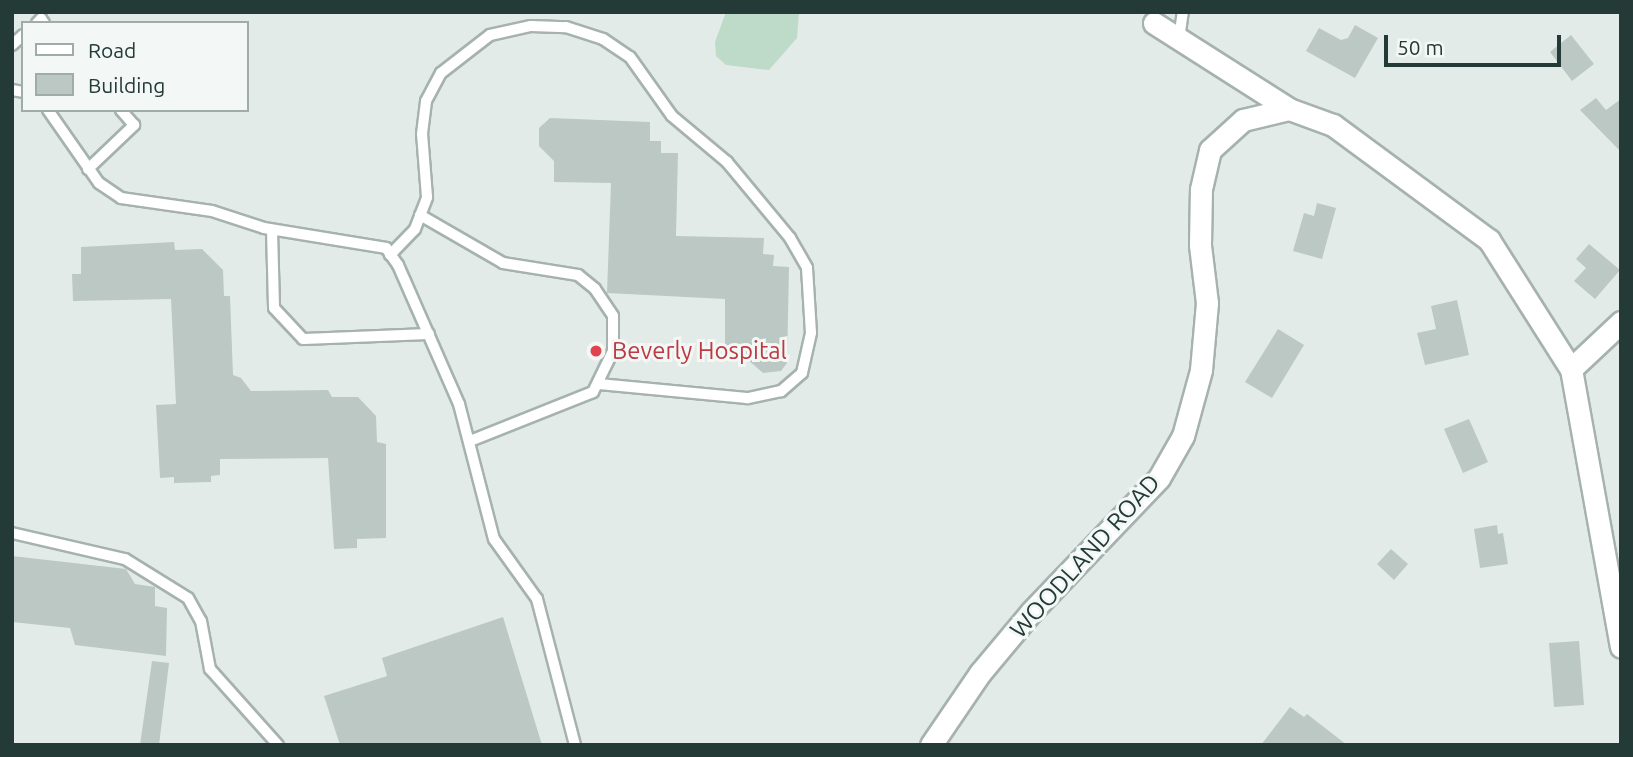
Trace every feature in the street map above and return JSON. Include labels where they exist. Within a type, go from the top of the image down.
[{"type":"street","points":[[1152,18],[1179,39],[1289,109],[1333,125],[1489,240],[1571,369],[1621,647]]},
{"type":"street","name":"WOODLAND ROAD","points":[[931,745],[980,673],[1165,467],[1182,436],[1201,369],[1207,303],[1200,245],[1200,189],[1210,150],[1243,120],[1289,109]]},
{"type":"street","points":[[1571,369],[1621,322]]},
{"type":"lane","points":[[1179,39],[1183,12]]},
{"type":"lane","points":[[390,255],[415,229],[427,197],[422,134],[426,102],[441,74],[463,52],[490,34],[554,27],[603,39],[630,57],[673,116],[727,162],[790,238],[807,268],[811,333],[802,373],[781,391],[747,398],[599,384]]},
{"type":"lane","points":[[49,112],[99,183],[121,198],[212,211],[272,230],[386,248],[429,334],[470,441],[494,539],[537,599],[575,745]]},
{"type":"lane","points":[[89,169],[134,125],[123,112]]},
{"type":"lane","points":[[420,215],[503,263],[578,275],[595,289],[613,316],[612,351],[593,392],[470,441]]},
{"type":"lane","points":[[272,230],[274,308],[303,339],[429,334]]},
{"type":"lane","points":[[12,533],[125,559],[188,598],[201,621],[209,669],[278,745]]},
{"type":"green space","points":[[726,12],[799,12],[797,38],[769,70],[726,65],[716,56],[715,42]]},
{"type":"building","points":[[1355,25],[1378,38],[1355,78],[1306,51],[1319,28],[1341,40],[1348,38]]},
{"type":"building","points":[[1571,35],[1594,64],[1572,81],[1550,52]]},
{"type":"building","points":[[1596,98],[1606,110],[1621,99],[1621,152],[1580,110]]},
{"type":"building","points":[[550,118],[650,122],[650,141],[661,141],[661,153],[678,153],[676,236],[764,238],[763,254],[774,255],[773,266],[789,267],[787,363],[781,371],[763,373],[747,359],[725,358],[725,299],[607,293],[611,183],[554,182],[554,161],[539,146],[539,128]]},
{"type":"building","points":[[1317,203],[1336,208],[1322,259],[1293,251],[1304,213],[1314,216]]},
{"type":"building","points":[[174,242],[175,250],[202,249],[223,270],[224,296],[230,296],[233,375],[241,378],[251,391],[328,390],[332,397],[358,397],[376,416],[377,442],[386,444],[386,538],[357,539],[357,548],[334,549],[328,458],[220,459],[220,475],[211,476],[211,482],[174,483],[174,477],[160,478],[156,405],[176,404],[171,299],[73,301],[72,274],[81,274],[81,247]]},
{"type":"building","points":[[1589,244],[1620,270],[1595,299],[1574,281],[1586,268],[1576,259]]},
{"type":"building","points":[[1457,300],[1469,355],[1425,365],[1417,333],[1436,329],[1431,306]]},
{"type":"building","points":[[1278,329],[1304,345],[1272,398],[1245,382]]},
{"type":"building","points":[[1469,419],[1488,462],[1463,473],[1444,429]]},
{"type":"building","points":[[1497,525],[1498,534],[1503,533],[1508,564],[1480,568],[1474,529]]},
{"type":"building","points":[[1391,549],[1408,564],[1394,580],[1377,564]]},
{"type":"building","points":[[12,556],[126,569],[135,584],[155,587],[155,606],[167,608],[166,656],[75,645],[70,628],[12,622]]},
{"type":"building","points":[[503,617],[542,745],[340,745],[324,696],[387,676],[382,658]]},
{"type":"building","points":[[1579,641],[1584,705],[1554,707],[1549,643]]},
{"type":"building","points":[[152,661],[169,663],[159,745],[140,745]]},
{"type":"building","points":[[1290,707],[1304,717],[1307,714],[1347,745],[1261,745]]},
{"type":"place","name":"Beverly Hospital","points":[[596,351]]}]
